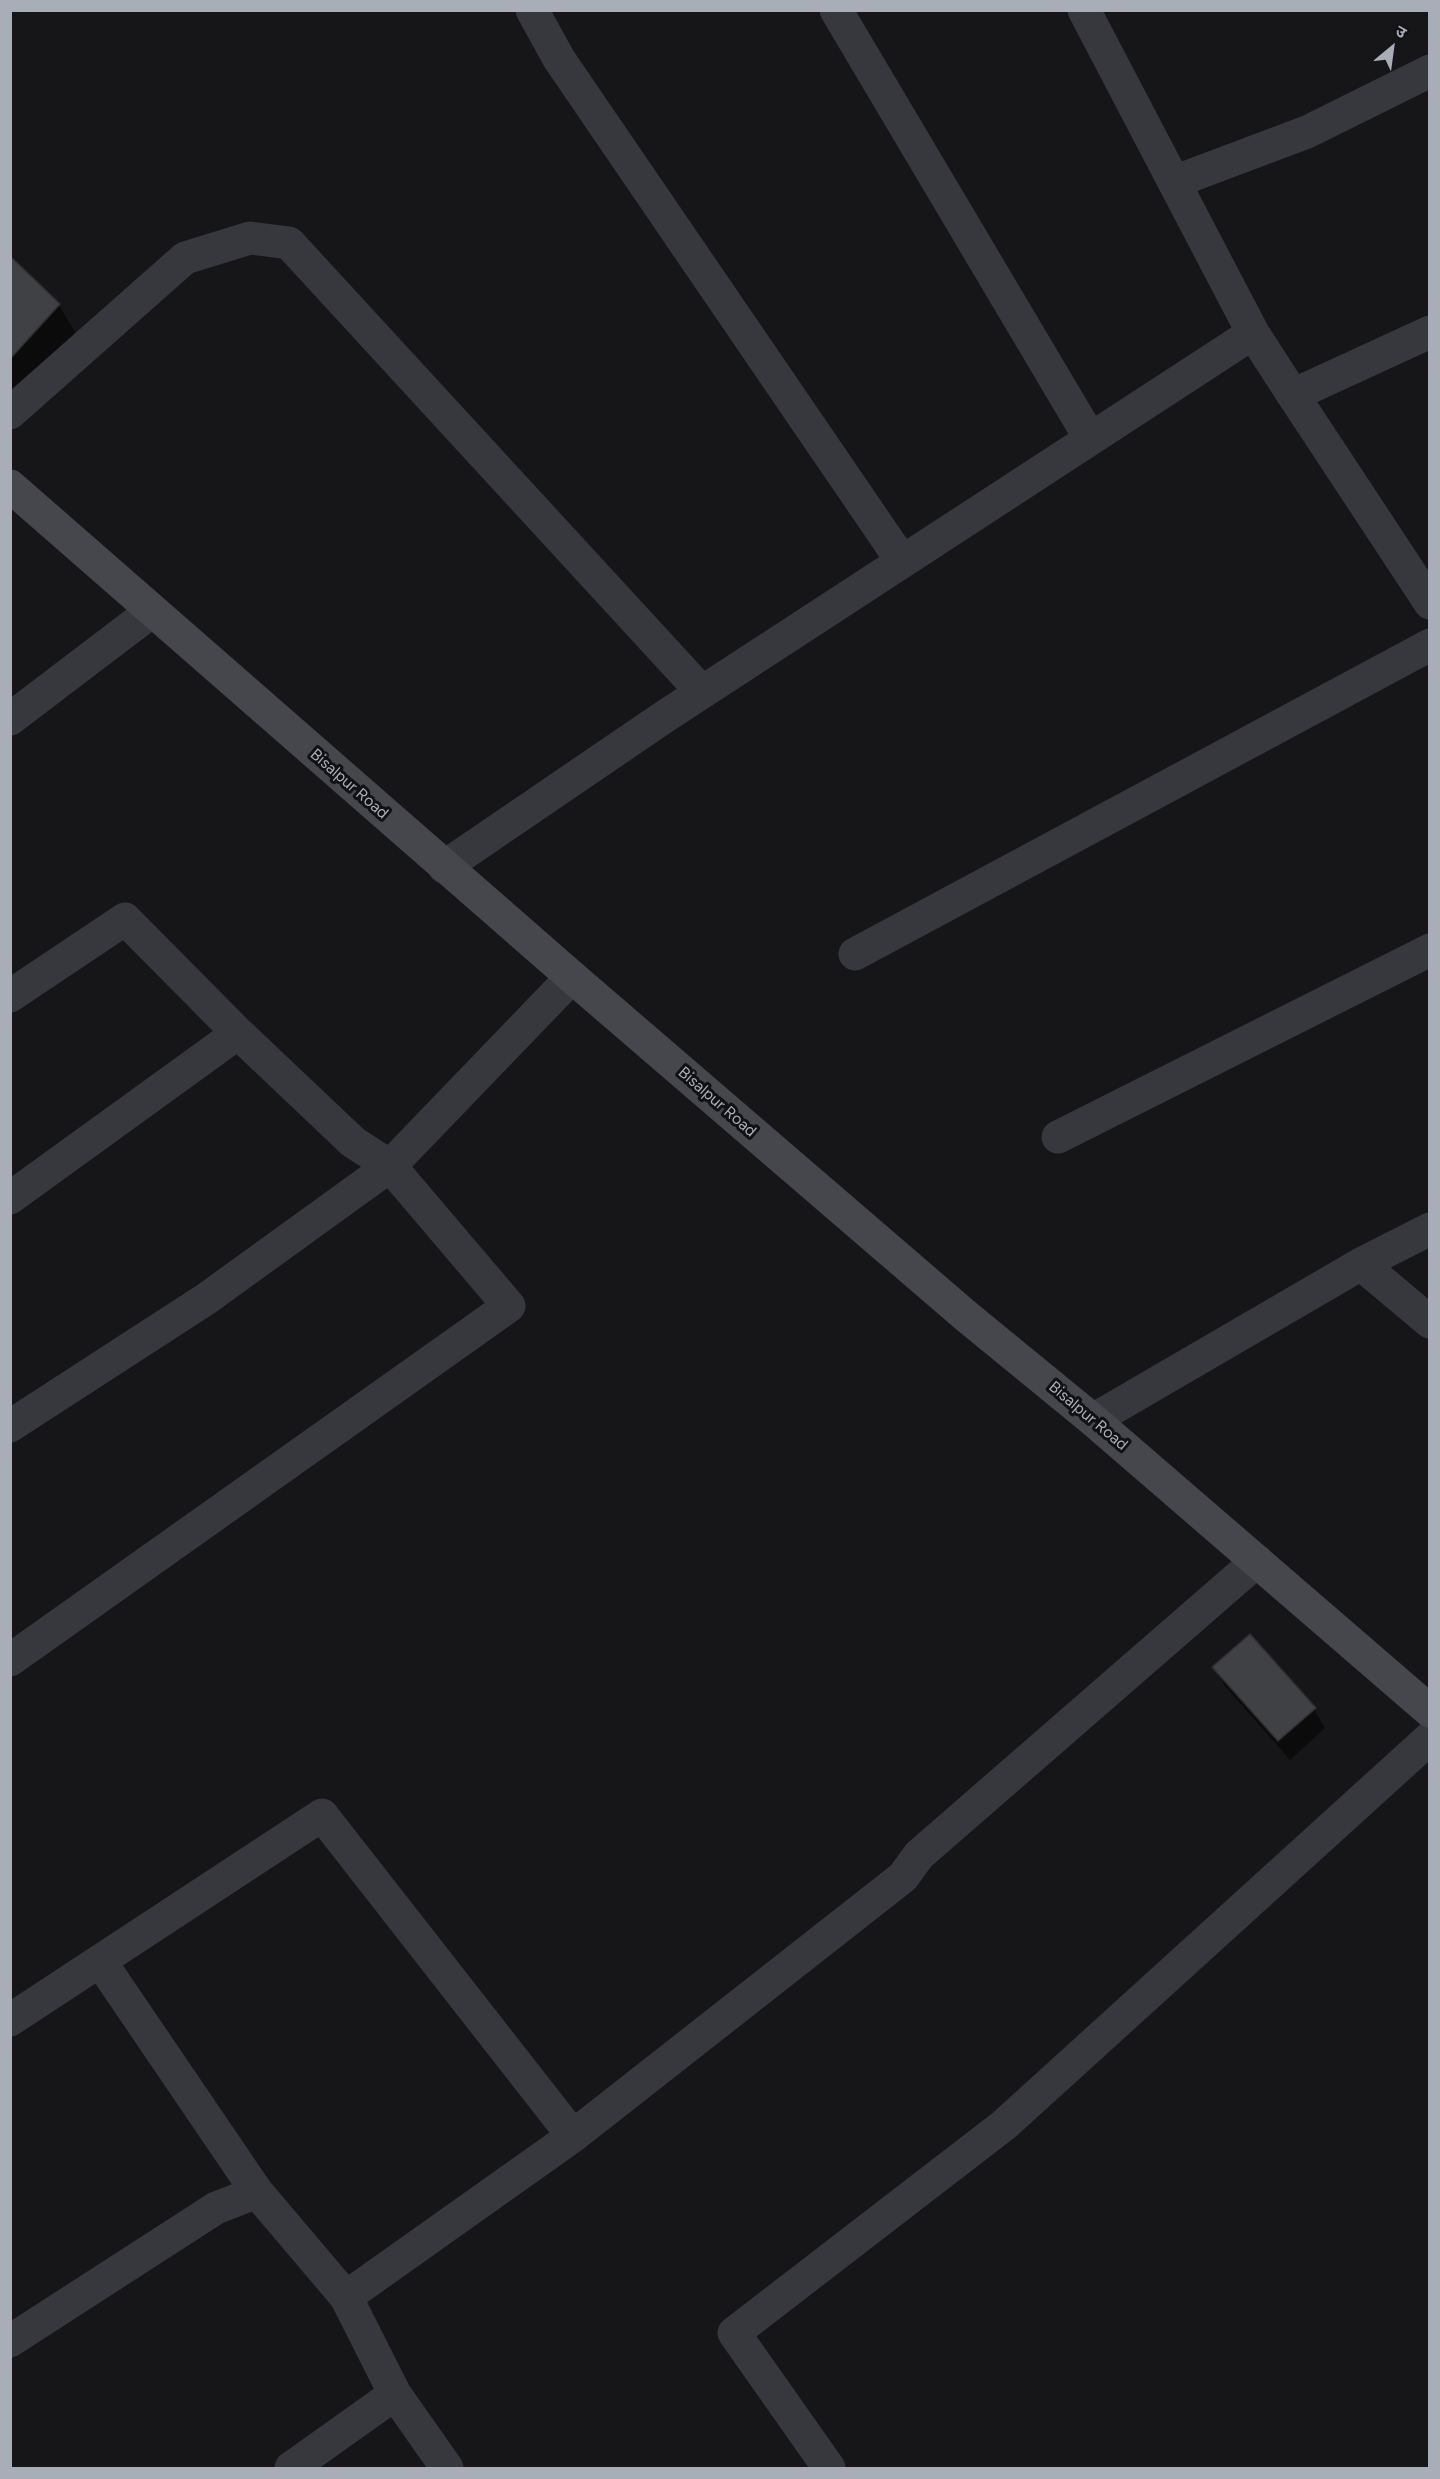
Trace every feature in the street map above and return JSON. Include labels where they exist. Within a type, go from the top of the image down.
[{"type":"main road","name":"Bisalpur Road","points":[[10,486],[444,867],[966,1316],[1093,1420],[1430,1711]]},
{"type":"street","points":[[532,10],[559,59],[902,561]]},
{"type":"street","points":[[836,10],[1090,438]]},
{"type":"street","points":[[1084,10],[1253,333],[1430,603]]},
{"type":"street","points":[[1174,182],[1307,132],[1430,71]]},
{"type":"street","points":[[10,413],[185,258],[250,238],[289,243],[702,692]]},
{"type":"street","points":[[1293,395],[1430,332]]},
{"type":"street","points":[[444,867],[702,692],[1253,333]]},
{"type":"street","points":[[10,719],[152,611]]},
{"type":"street","points":[[855,954],[1430,645]]},
{"type":"street","points":[[10,996],[125,918],[238,1033],[353,1142],[390,1166],[509,1306],[10,1660]]},
{"type":"street","points":[[1058,1137],[1430,950]]},
{"type":"street","points":[[10,1426],[206,1299],[390,1166],[572,977]]},
{"type":"street","points":[[10,1198],[238,1033]]},
{"type":"street","points":[[1093,1420],[1361,1264],[1430,1229]]},
{"type":"street","points":[[1361,1264],[1430,1322]]},
{"type":"street","points":[[346,2297],[573,2136],[903,1877],[919,1855],[1257,1561]]},
{"type":"street","points":[[829,2469],[734,2333],[1004,2125],[1430,1738]]},
{"type":"street","points":[[10,2020],[322,1815],[573,2136]]},
{"type":"street","points":[[100,1961],[257,2192],[346,2297],[395,2394],[447,2469]]},
{"type":"street","points":[[10,2341],[216,2208],[257,2192]]},
{"type":"street","points":[[291,2469],[395,2394]]},
{"type":"building","points":[[10,256],[60,304],[10,359]]},
{"type":"building","points":[[1250,1634],[1316,1708],[1278,1741],[1212,1667]]}]
